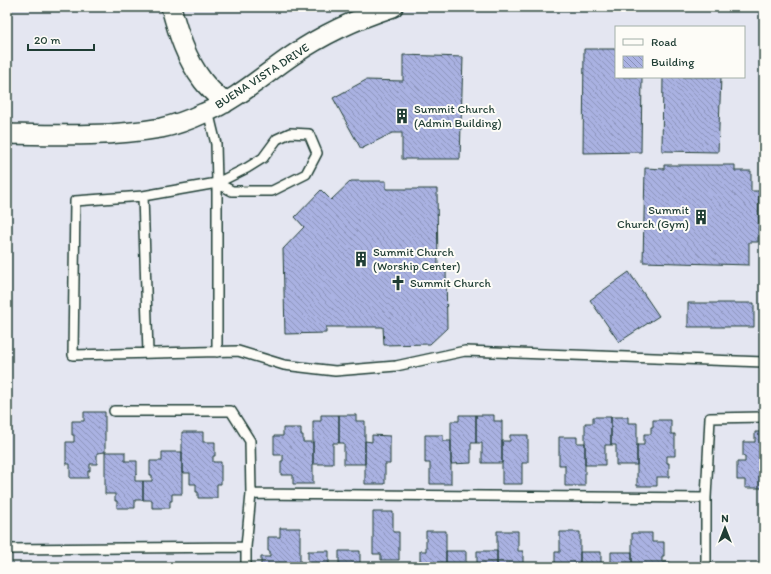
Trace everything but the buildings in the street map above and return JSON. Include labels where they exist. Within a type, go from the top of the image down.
[{"type":"street","points":[[171,7],[187,56],[217,107]]},
{"type":"street","name":"BUENA VISTA DRIVE","points":[[7,134],[72,136],[163,128],[217,107],[293,55],[336,29],[366,16],[393,7]]},
{"type":"lane","points":[[217,107],[217,352]]},
{"type":"lane","points":[[217,183],[232,191],[272,191],[306,174],[317,153],[309,134],[290,134],[277,139],[263,158],[217,183],[143,196],[74,200],[73,355],[238,351],[284,365],[335,371],[396,366],[465,351],[764,362]]},
{"type":"lane","points":[[143,196],[148,353]]},
{"type":"lane","points":[[114,411],[231,411],[250,441],[252,494],[246,547],[246,567]]},
{"type":"lane","points":[[706,567],[706,498],[710,418],[764,417]]},
{"type":"lane","points":[[252,494],[706,498]]},
{"type":"lane","points":[[7,549],[246,547]]},
{"type":"place","name":"Summit Church (Admin Building)","points":[[402,116]]},
{"type":"place","name":"Summit Church (Gym)","points":[[701,217]]},
{"type":"place","name":"Summit Church (Worship Center)","points":[[361,259]]},
{"type":"place","name":"Summit Church","points":[[398,283]]}]
